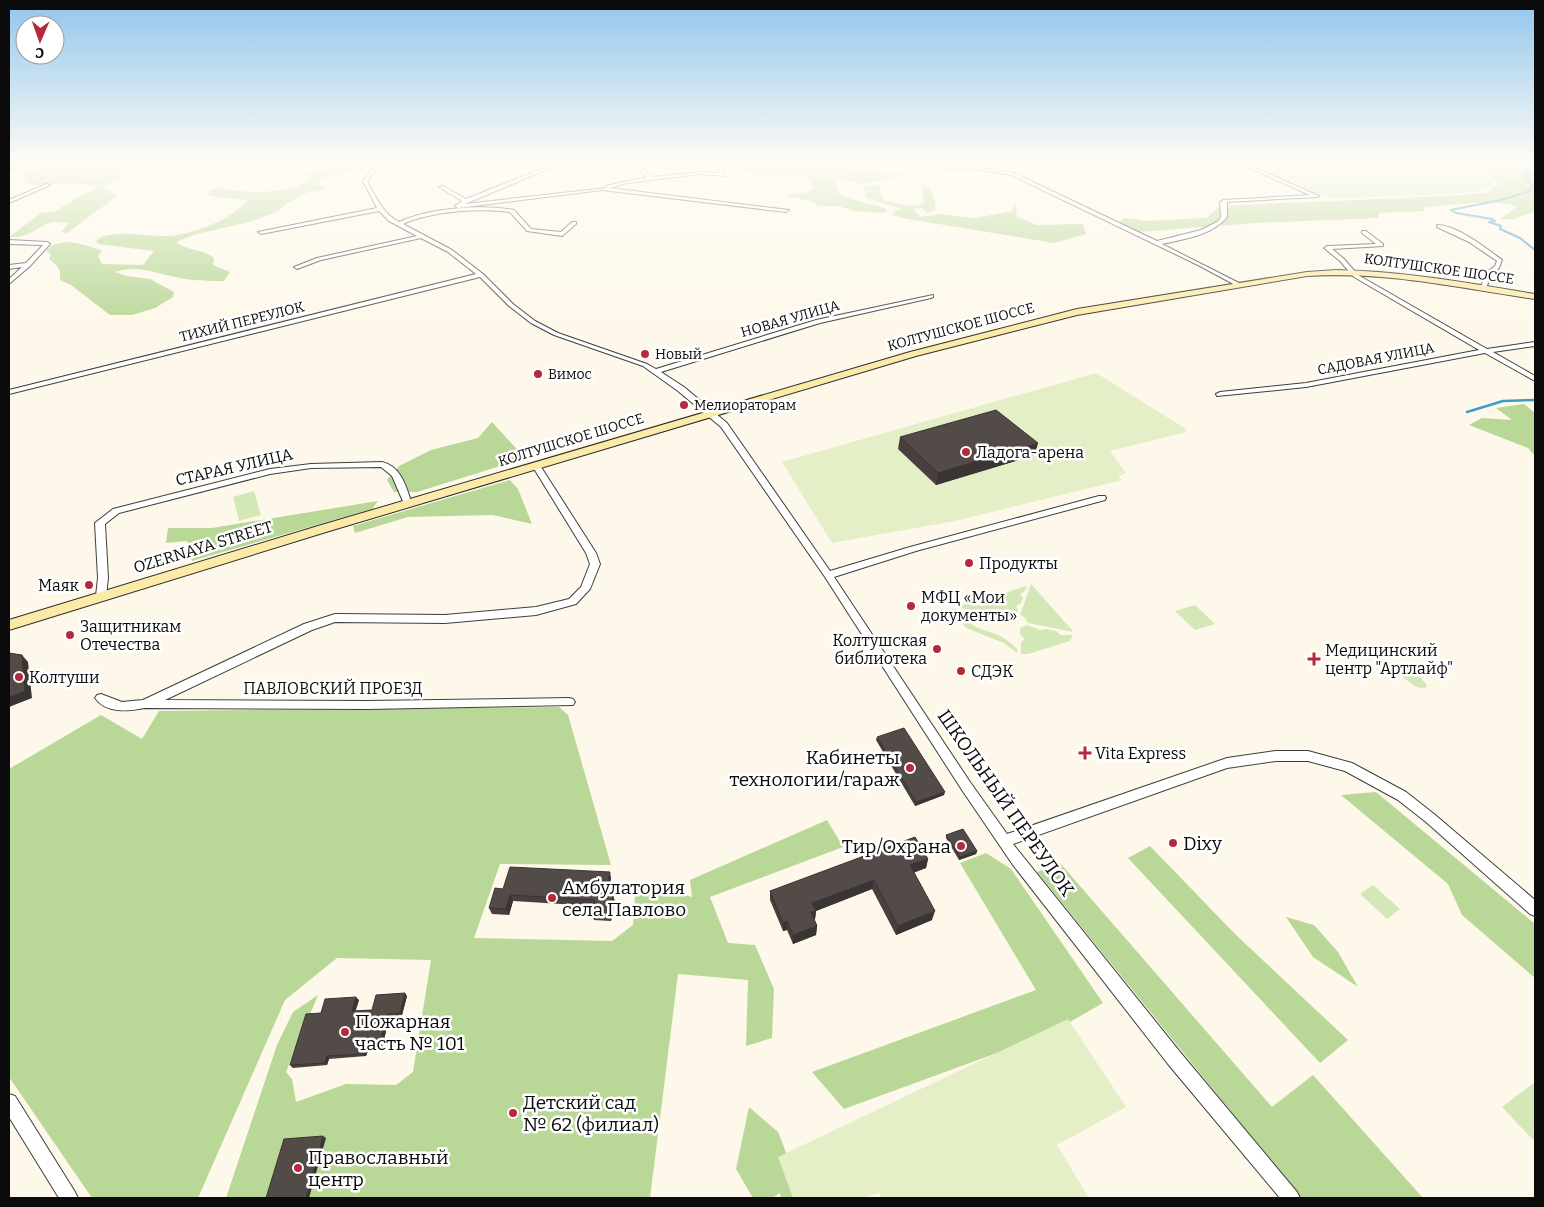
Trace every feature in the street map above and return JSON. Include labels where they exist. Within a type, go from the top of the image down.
[{"type":"main road","name":"КОЛТУШСКОЕ ШОССЕ","points":[[408,504],[843,374],[1051,318],[1133,301],[1322,273],[1401,276],[1535,297]]},
{"type":"main road","name":"OZERNAYA STREET","points":[[9,625],[408,504]]},
{"type":"street","points":[[261,232],[327,219]]},
{"type":"street","name":"ШКОЛЬНЫЙ ПЕРЕУЛОК","points":[[395,219],[450,251],[481,275],[511,305],[543,328],[622,356],[657,372],[724,425],[828,575],[1004,842],[1174,1058],[1291,1198]]},
{"type":"street","points":[[401,223],[408,219]]},
{"type":"street","points":[[401,223],[421,219]]},
{"type":"street","points":[[519,219],[529,230],[562,234],[574,223]]},
{"type":"street","points":[[1107,219],[1239,285]]},
{"type":"street","points":[[1156,243],[1204,231],[1214,227],[1222,219]]},
{"type":"street","points":[[1439,226],[1458,233],[1484,248],[1500,262],[1497,267],[1489,272],[1483,288]]},
{"type":"street","points":[[1364,232],[1381,245],[1327,248],[1342,260],[1356,276],[1535,380]]},
{"type":"street","points":[[297,267],[319,259],[422,236]]},
{"type":"street","points":[[9,242],[47,244],[9,282]]},
{"type":"street","points":[[9,267],[28,265]]},
{"type":"street","name":"ТИХИЙ ПЕРЕУЛОК","points":[[9,392],[481,275]]},
{"type":"street","name":"НОВАЯ УЛИЦА","points":[[657,372],[818,321],[931,296]]},
{"type":"street","name":"САДОВАЯ УЛИЦА","points":[[1220,394],[1306,385],[1484,351],[1535,344]]},
{"type":"street","name":"СТАРАЯ УЛИЦА","points":[[101,596],[103,578],[100,523],[106,516],[116,511],[270,472],[311,466],[382,464],[390,466],[395,472],[408,504]]},
{"type":"street","points":[[145,704],[308,627],[335,618],[445,619],[536,611],[572,602],[586,589],[595,564],[591,553],[537,467]]},
{"type":"street","points":[[828,575],[913,549],[1102,498]]},
{"type":"street","name":"ПАВЛОВСКИЙ ПРОЕЗД","points":[[100,698],[114,706],[145,704],[367,706],[569,702]]},
{"type":"street","points":[[1004,842],[1226,764],[1276,756],[1308,756],[1348,766],[1402,796],[1535,910]]},
{"type":"street","points":[[9,1102],[69,1198]]},
{"type":"green space","points":[[33,219],[86,219],[67,233],[61,232],[69,223],[53,222],[25,235],[9,237]]},
{"type":"green space","points":[[221,219],[256,219],[193,235],[176,242],[214,258],[213,265],[230,272],[224,281],[191,280],[139,269],[115,272],[127,276],[150,279],[174,292],[173,297],[155,308],[132,315],[110,315],[71,285],[60,280],[58,268],[49,259],[51,254],[46,251],[59,243],[73,243],[102,251],[98,256],[102,264],[143,265],[154,251],[98,244],[96,241],[102,237],[119,234],[177,235],[211,225]]},
{"type":"green space","points":[[910,219],[1023,219],[1037,225],[1083,224],[1086,234],[1054,243]]},
{"type":"green space","points":[[1123,219],[1146,221],[1346,219],[1256,223],[1139,232],[1119,222]]},
{"type":"green space","points":[[1096,373],[1186,429],[1186,432],[1110,451],[1126,473],[1118,477],[1122,480],[955,521],[832,543],[782,462]]},
{"type":"green space","points":[[1524,404],[1535,413],[1535,456],[1528,448],[1469,425],[1482,418],[1512,420],[1496,408]]},
{"type":"green space","points":[[492,422],[523,456],[523,459],[417,492],[394,492],[387,480],[399,466],[431,450],[478,438]]},
{"type":"green space","points":[[510,480],[518,489],[532,524],[493,515],[408,517],[355,533],[353,526]]},
{"type":"green space","points":[[254,491],[261,515],[239,521],[233,497]]},
{"type":"green space","points":[[378,501],[372,509],[192,561],[187,541],[166,543],[168,528],[212,528]]},
{"type":"green space","points":[[1031,584],[1073,632],[1028,623],[1020,615]]},
{"type":"green space","points":[[1027,586],[1025,591],[1020,594],[1023,598],[1021,603],[1016,606],[1017,614],[1011,615],[1008,618],[1002,614],[985,612],[979,609],[973,610],[956,607]]},
{"type":"green space","points":[[1195,605],[1215,624],[1195,630],[1175,611]]},
{"type":"green space","points":[[951,608],[960,610],[966,620],[976,627],[1006,639],[1017,649],[1017,653],[1004,643],[966,628]]},
{"type":"green space","points":[[1027,625],[1040,630],[1056,631],[1061,635],[1073,635],[1070,641],[1028,654],[1021,654],[1021,642],[1025,639],[1020,634],[1020,628]]},
{"type":"green space","points":[[1410,666],[1427,685],[1425,688],[1414,686],[1399,673]]},
{"type":"green space","points":[[559,707],[568,715],[611,865],[500,864],[474,938],[612,941],[633,925],[636,882],[692,897],[690,880],[827,820],[843,847],[710,897],[728,943],[755,945],[774,989],[772,1038],[746,1046],[748,980],[678,974],[650,1198],[226,1198],[277,1045],[293,1012],[318,995],[286,1072],[292,1079],[296,1102],[346,1084],[396,1085],[413,1072],[431,960],[337,958],[285,1000],[198,1198],[92,1198],[9,1077],[9,769],[101,715],[142,739],[159,711]]},
{"type":"green space","points":[[1376,792],[1535,924],[1535,978],[1462,915],[1448,884],[1341,795]]},
{"type":"green space","points":[[1150,846],[1236,935],[1348,1040],[1320,1063],[1128,858]]},
{"type":"green space","points":[[986,853],[1011,869],[1103,1003],[1049,1034],[844,1109],[812,1072],[1036,990],[960,863]]},
{"type":"green space","points":[[1060,863],[1272,1107],[1313,1075],[1423,1198],[1301,1198],[1037,872]]},
{"type":"green space","points":[[1373,885],[1400,909],[1387,919],[1360,894]]},
{"type":"green space","points":[[1286,917],[1314,925],[1338,952],[1358,987],[1313,957]]},
{"type":"green space","points":[[1068,1019],[1126,1107],[1057,1145],[1089,1198],[881,1198],[879,1192],[866,1198],[793,1198],[778,1157]]},
{"type":"green space","points":[[1535,1082],[1535,1142],[1502,1107]]},
{"type":"green space","points":[[749,1107],[778,1132],[804,1198],[781,1198],[780,1193],[772,1198],[753,1198],[736,1169]]},
{"type":"building","name":"Ладога-арена","points":[[996,410],[1038,443],[938,473],[900,437]]},
{"type":"building","points":[[9,653],[22,655],[25,691],[9,698]]},
{"type":"building","name":"Кабинеты технологии/гараж","points":[[904,728],[945,792],[916,802],[877,737]]},
{"type":"building","name":"Тир/Охрана","points":[[963,829],[977,851],[960,857],[946,835]]},
{"type":"building","points":[[915,837],[928,859],[910,865],[935,911],[898,926],[874,880],[812,903],[816,911],[811,912],[817,926],[793,935],[787,921],[783,923],[770,891]]},
{"type":"building","name":"Амбулатория села Павлово","points":[[510,867],[610,872],[605,895],[613,895],[609,915],[592,915],[595,900],[510,895],[506,909],[489,908],[495,888],[503,889]]},
{"type":"building","name":"Пожарная часть № 101","points":[[405,993],[400,1013],[387,1014],[380,1044],[366,1045],[364,1054],[327,1056],[325,1063],[290,1065],[306,1014],[321,1013],[325,999],[356,997],[352,1011],[372,1010],[376,995]]},
{"type":"building","name":"Православный центр","points":[[323,1136],[306,1198],[266,1198],[284,1139]]},
{"type":"waterway","points":[[1492,219],[1495,221],[1489,222],[1501,226],[1500,229],[1520,238],[1535,250]]},
{"type":"waterway","points":[[1467,412],[1503,401],[1535,400]]},
{"type":"place","name":"Новый","points":[[645,354]]},
{"type":"place","name":"Вимос","points":[[538,374]]},
{"type":"place","name":"Мелиораторам","points":[[684,405]]},
{"type":"place","name":"Ладога-арена","points":[[966,452]]},
{"type":"place","name":"Продукты","points":[[969,563]]},
{"type":"place","name":"Маяк","points":[[89,585]]},
{"type":"place","name":"МФЦ «Мои документы»","points":[[911,606]]},
{"type":"place","name":"Защитникам Отечества","points":[[70,635]]},
{"type":"place","name":"Колтушская библиотека","points":[[937,649]]},
{"type":"place","name":"Медицинский центр \"Артлайф\"","points":[[1314,659]]},
{"type":"place","name":"СДЭК","points":[[961,671]]},
{"type":"place","name":"Колтуши","points":[[19,677]]},
{"type":"place","name":"Vita Express","points":[[1085,753]]},
{"type":"place","name":"Кабинеты технологии/гараж","points":[[910,768]]},
{"type":"place","name":"Dixy","points":[[1173,843]]},
{"type":"place","name":"Тир/Охрана","points":[[961,846]]},
{"type":"place","name":"Амбулатория села Павлово","points":[[552,898]]},
{"type":"place","name":"Пожарная часть № 101","points":[[345,1032]]},
{"type":"place","name":"Детский сад № 62 (филиал)","points":[[513,1113]]},
{"type":"place","name":"Православный центр","points":[[298,1168]]}]
